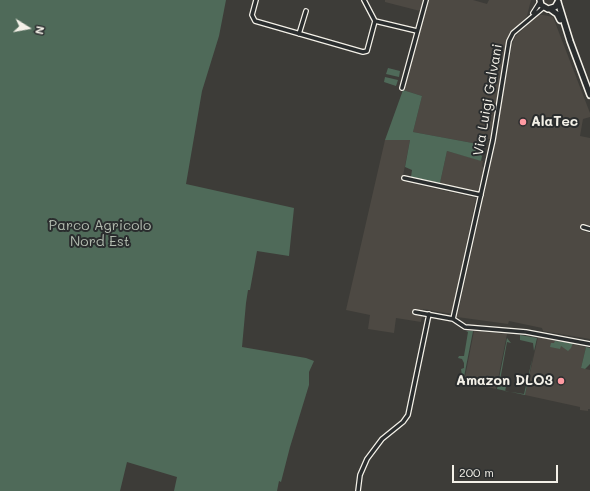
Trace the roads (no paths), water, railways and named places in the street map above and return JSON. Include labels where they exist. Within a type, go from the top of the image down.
[{"type":"street","points":[[256,0],[252,15],[255,21],[365,52],[367,51],[375,21],[364,0]]},
{"type":"street","points":[[402,88],[426,0]]},
{"type":"street","points":[[540,1],[544,7],[557,14],[570,41]]},
{"type":"street","name":"Via Luigi Galvani","points":[[530,18],[540,1]]},
{"type":"street","points":[[550,9],[555,7],[558,1]]},
{"type":"street","points":[[558,1],[570,41],[590,95]]},
{"type":"street","name":"Via Luigi Galvani","points":[[453,318],[493,140],[509,41],[511,35],[544,7]]},
{"type":"street","points":[[299,34],[306,11]]},
{"type":"street","points":[[375,21],[417,31]]},
{"type":"street","points":[[404,178],[481,195]]},
{"type":"street","points":[[583,227],[590,229]]},
{"type":"street","points":[[415,312],[453,318],[465,327],[526,332],[590,344]]},
{"type":"street","points":[[358,491],[360,475],[367,459],[382,439],[403,422],[408,415],[429,314]]},
{"type":"place","name":"AlaTec","points":[[523,122]]},
{"type":"place","name":"Amazon DLO3","points":[[561,381]]},
{"type":"park label","name":"Parco Agricolo Nord Est","points":[[100,234]]}]
